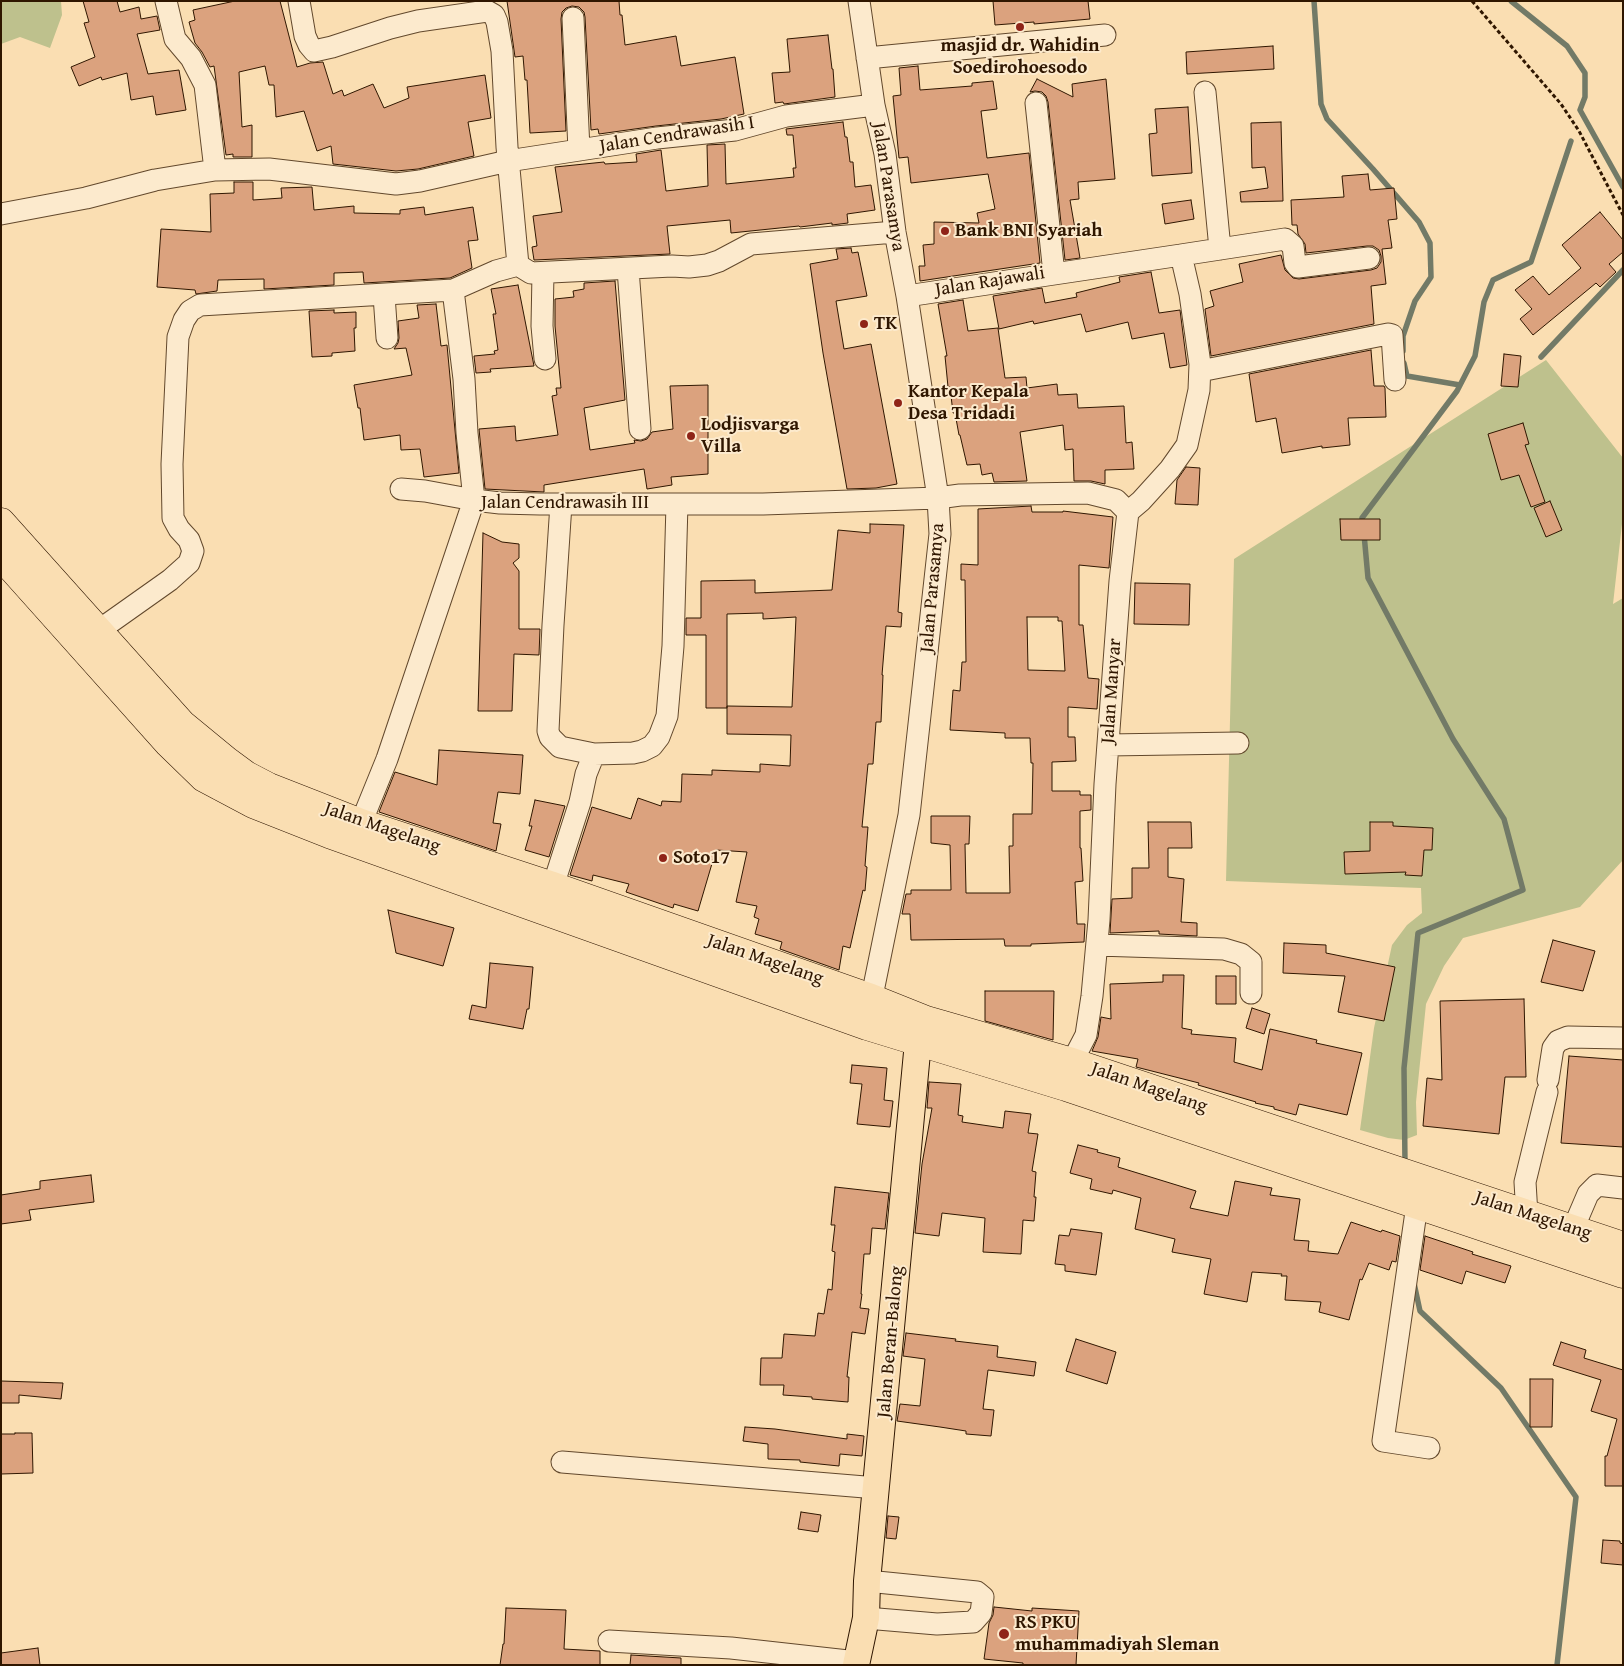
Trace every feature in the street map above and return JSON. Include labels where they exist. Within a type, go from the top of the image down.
[{"type":"highway","name":"Jalan Magelang","points":[[1,522],[182,724],[246,775],[269,787],[362,823],[553,886],[871,998],[922,1031],[1075,1090],[1623,1274]]},
{"type":"highway","name":"Jalan Magelang","points":[[1,556],[168,743],[204,778],[253,804],[329,834],[867,1026],[922,1031],[1072,1062],[1623,1246]]},
{"type":"main road","name":"Jalan Beran-Balong","points":[[857,1663],[866,1618],[867,1581],[922,1031]]},
{"type":"street","points":[[166,1],[175,39],[191,58],[205,85],[215,170]]},
{"type":"street","points":[[300,1],[305,36],[314,51],[418,21],[487,11],[494,15],[502,51],[508,161],[518,265]]},
{"type":"street","name":"Jalan Parasamya","points":[[859,1],[874,105],[885,154],[895,232],[907,296],[938,498],[940,534],[909,815],[871,998],[867,1026]]},
{"type":"street","points":[[573,18],[579,150]]},
{"type":"street","points":[[867,58],[1105,35]]},
{"type":"street","points":[[1204,92],[1220,249]]},
{"type":"street","name":"Jalan Rajawali","points":[[907,296],[1054,274],[1036,103]]},
{"type":"street","name":"Jalan Cendrawasih I","points":[[1,214],[96,195],[154,180],[215,170],[269,169],[396,184],[420,181],[508,161],[657,138],[735,130],[786,116],[874,105]]},
{"type":"street","points":[[98,631],[170,580],[189,563],[193,551],[189,540],[179,529],[174,518],[172,464],[178,337],[184,320],[190,311],[200,305],[453,290],[496,271],[518,265],[531,273],[543,273],[707,265],[719,261],[751,244],[895,232]]},
{"type":"street","points":[[1054,274],[1285,239],[1294,246],[1295,263],[1298,267],[1370,258]]},
{"type":"street","points":[[938,498],[960,495],[1088,493],[1116,500],[1128,512],[1141,501],[1170,469],[1187,445],[1199,390],[1200,364],[1190,294],[1181,255]]},
{"type":"street","points":[[628,269],[640,429]]},
{"type":"street","points":[[543,273],[542,326],[545,359]]},
{"type":"street","points":[[400,489],[426,491],[474,500],[464,379],[453,290]]},
{"type":"street","points":[[384,295],[388,338]]},
{"type":"street","points":[[1200,371],[1388,334],[1392,335],[1395,380]]},
{"type":"street","name":"Jalan Cendrawasih III","points":[[362,823],[387,759],[474,500],[500,503],[561,504],[763,504],[938,498]]},
{"type":"street","points":[[561,504],[548,731],[560,747],[594,754],[633,753],[652,746],[658,737],[666,716],[673,646],[678,504]]},
{"type":"street","name":"Jalan Manyar","points":[[1072,1062],[1086,1035],[1092,996],[1097,945],[1108,745],[1120,581],[1128,512]]},
{"type":"street","points":[[1108,745],[1238,744]]},
{"type":"street","points":[[553,886],[580,802],[586,774],[594,754]]},
{"type":"street","points":[[1097,945],[1224,949],[1241,954],[1251,962],[1251,992]]},
{"type":"street","points":[[1527,1215],[1525,1182],[1548,1086],[1553,1048],[1558,1041],[1568,1037],[1623,1038]]},
{"type":"street","points":[[1573,1230],[1588,1194],[1597,1185],[1623,1188]]},
{"type":"street","points":[[1417,1205],[1383,1441],[1429,1448]]},
{"type":"street","points":[[562,1462],[877,1488]]},
{"type":"street","points":[[866,1618],[937,1624],[973,1622],[981,1613],[983,1598],[977,1592],[867,1581]]},
{"type":"street","points":[[609,1641],[731,1648],[857,1663]]},
{"type":"path","points":[[1472,1],[1561,104],[1579,130],[1623,215]]},
{"type":"green space","points":[[1,1],[61,1],[62,15],[50,48],[20,37],[1,44]]},
{"type":"green space","points":[[1546,360],[1623,458],[1623,515],[1613,604],[1623,598],[1623,860],[1580,907],[1463,938],[1444,966],[1426,1004],[1416,1102],[1417,1135],[1404,1140],[1388,1138],[1360,1130],[1374,1028],[1392,945],[1407,925],[1422,913],[1421,888],[1226,881],[1234,559]]},
{"type":"building","points":[[83,1],[117,1],[120,12],[139,7],[141,19],[157,16],[160,30],[137,34],[148,74],[179,70],[186,110],[156,115],[153,96],[131,100],[127,73],[102,80],[101,77],[79,86],[71,67],[95,57],[84,23],[89,22]]},
{"type":"building","points":[[235,1],[280,1],[297,67],[323,62],[333,94],[342,90],[344,96],[373,84],[384,108],[409,98],[407,87],[485,75],[491,118],[468,122],[474,156],[418,169],[396,171],[333,164],[331,146],[317,151],[304,111],[276,117],[274,85],[269,85],[265,66],[239,72],[242,127],[252,125],[252,157],[233,157],[233,154],[226,155],[214,66],[210,67],[195,43],[189,22],[195,20],[193,10]]},
{"type":"building","points":[[507,1],[619,1],[625,45],[676,36],[681,66],[735,57],[744,114],[721,119],[599,134],[598,129],[591,130],[585,17],[584,12],[579,7],[572,6],[562,12],[561,19],[566,131],[530,133],[527,80],[525,80],[523,56],[515,57]]},
{"type":"building","points":[[993,1],[1088,1],[1090,19],[995,25]]},
{"type":"building","points":[[828,35],[835,97],[784,104],[783,102],[775,103],[772,73],[790,72],[787,39]]},
{"type":"building","points":[[1273,46],[1274,69],[1187,74],[1186,52]]},
{"type":"building","points":[[918,66],[920,90],[972,86],[972,83],[993,81],[997,109],[981,111],[987,158],[1029,153],[1040,263],[920,281],[919,266],[925,266],[923,245],[934,244],[934,222],[979,223],[977,213],[995,209],[988,174],[911,183],[908,157],[899,158],[893,96],[901,95],[899,68]]},
{"type":"building","points":[[1037,79],[1073,97],[1072,84],[1106,79],[1115,179],[1078,182],[1079,199],[1070,200],[1080,258],[1065,260],[1048,102],[1042,92],[1030,92]]},
{"type":"building","points":[[1188,107],[1192,173],[1152,176],[1149,134],[1157,133],[1155,109]]},
{"type":"building","points":[[843,122],[850,162],[853,162],[855,187],[871,185],[875,210],[847,214],[848,223],[731,233],[730,220],[667,226],[670,254],[534,260],[532,247],[537,246],[533,216],[562,212],[555,167],[604,162],[605,164],[637,162],[636,154],[661,150],[666,191],[708,186],[707,145],[725,144],[726,184],[794,177],[793,168],[796,168],[793,135],[787,135],[786,129]]},
{"type":"building","points":[[1281,122],[1283,201],[1241,202],[1240,192],[1268,188],[1265,167],[1252,168],[1251,123]]},
{"type":"building","points":[[1368,174],[1370,190],[1394,188],[1397,219],[1388,220],[1392,248],[1382,249],[1386,284],[1371,286],[1374,324],[1211,356],[1205,309],[1214,306],[1210,291],[1243,282],[1239,264],[1281,255],[1285,270],[1293,278],[1299,279],[1377,268],[1381,262],[1381,256],[1379,250],[1373,246],[1306,253],[1305,244],[1298,234],[1297,225],[1292,225],[1291,200],[1344,197],[1342,176]]},
{"type":"building","points":[[234,182],[253,182],[253,200],[282,198],[281,188],[312,187],[314,210],[354,206],[354,213],[400,214],[400,210],[424,207],[425,215],[473,207],[478,240],[468,241],[472,268],[450,278],[364,283],[363,272],[334,273],[334,285],[264,289],[264,279],[218,280],[217,291],[196,294],[195,290],[157,287],[161,229],[211,232],[210,194],[234,193]]},
{"type":"building","points":[[1191,200],[1194,219],[1165,224],[1162,204]]},
{"type":"building","points":[[1600,212],[1623,240],[1623,252],[1609,264],[1616,272],[1600,287],[1596,283],[1533,335],[1520,319],[1532,309],[1515,290],[1533,276],[1549,295],[1581,268],[1562,245]]},
{"type":"building","points":[[851,248],[852,253],[858,252],[867,296],[836,301],[844,349],[871,344],[897,484],[876,488],[847,489],[823,353],[810,264],[838,259],[836,249]]},
{"type":"building","points":[[1151,272],[1159,313],[1180,310],[1187,365],[1170,368],[1164,333],[1132,339],[1128,322],[1086,332],[1081,314],[1034,324],[1033,321],[999,329],[993,296],[1042,288],[1045,303],[1077,297],[1076,293],[1120,282],[1119,277]]},
{"type":"building","points":[[615,281],[625,400],[584,408],[590,450],[635,443],[634,440],[641,441],[647,439],[652,432],[673,429],[670,386],[708,385],[708,474],[671,477],[672,485],[647,489],[644,469],[544,485],[544,492],[485,489],[479,429],[515,426],[516,441],[558,435],[552,396],[557,395],[556,388],[561,388],[555,326],[555,299],[574,297],[573,291],[584,289],[584,283]]},
{"type":"building","points":[[518,285],[534,366],[490,369],[491,372],[476,373],[474,356],[495,354],[494,351],[498,350],[493,314],[496,314],[491,289]]},
{"type":"building","points":[[963,300],[968,331],[998,328],[1005,378],[1026,377],[1027,388],[1057,384],[1058,395],[1077,394],[1078,408],[1124,406],[1126,443],[1132,442],[1134,469],[1105,470],[1105,484],[1091,481],[1074,481],[1073,449],[1065,450],[1063,425],[1020,432],[1027,481],[994,482],[992,473],[982,475],[980,464],[967,465],[955,413],[953,413],[950,387],[948,387],[945,356],[947,356],[938,304]]},
{"type":"building","points":[[436,304],[441,346],[447,345],[459,473],[424,477],[420,449],[401,450],[400,435],[364,440],[360,408],[358,408],[354,385],[412,375],[406,348],[394,349],[399,338],[398,321],[419,318],[417,305]]},
{"type":"building","points":[[334,310],[334,313],[356,312],[356,328],[354,328],[355,351],[332,353],[332,356],[312,357],[309,311]]},
{"type":"building","points":[[1371,350],[1374,386],[1384,386],[1385,388],[1386,417],[1348,418],[1350,445],[1322,448],[1322,446],[1282,453],[1276,418],[1256,422],[1249,374]]},
{"type":"building","points":[[1504,354],[1521,356],[1518,387],[1501,386]]},
{"type":"building","points":[[1523,423],[1529,444],[1525,445],[1545,502],[1531,507],[1519,475],[1501,480],[1488,434]]},
{"type":"building","points":[[1186,467],[1200,468],[1198,505],[1175,504],[1177,480]]},
{"type":"building","points":[[1550,501],[1562,530],[1546,537],[1534,508]]},
{"type":"building","points":[[1031,506],[1032,512],[1063,511],[1113,517],[1109,568],[1079,565],[1079,625],[1083,625],[1088,678],[1099,679],[1097,709],[1068,707],[1068,737],[1075,737],[1076,761],[1052,762],[1052,791],[1080,791],[1080,795],[1091,795],[1091,810],[1080,811],[1080,848],[1083,881],[1075,882],[1077,924],[1085,924],[1084,942],[1005,946],[1004,939],[911,940],[910,914],[902,914],[906,894],[911,894],[911,890],[951,890],[950,845],[931,843],[931,816],[970,816],[969,844],[965,844],[966,893],[1010,893],[1009,846],[1013,846],[1013,814],[1032,814],[1033,763],[1031,763],[1030,738],[1005,738],[1005,733],[950,730],[953,690],[960,691],[962,662],[966,662],[965,580],[961,580],[961,564],[978,565],[978,509]],"holes":[[[1027,617],[1058,617],[1058,621],[1062,621],[1065,671],[1028,670]]]},
{"type":"building","points":[[1340,519],[1380,519],[1380,540],[1341,540]]},
{"type":"building","points":[[870,524],[904,525],[898,612],[902,613],[901,627],[886,626],[881,722],[876,722],[873,764],[868,764],[862,827],[868,827],[865,891],[863,890],[850,948],[843,946],[839,970],[780,949],[782,942],[755,934],[759,919],[754,917],[757,906],[736,902],[747,852],[716,850],[698,911],[674,904],[673,908],[626,892],[629,884],[593,875],[592,881],[570,875],[592,807],[631,819],[638,798],[661,806],[662,801],[681,802],[682,774],[712,775],[712,770],[760,772],[760,764],[790,766],[791,735],[727,734],[727,708],[706,708],[706,635],[686,635],[686,618],[701,618],[701,581],[755,580],[755,593],[832,590],[838,530],[870,533]],"holes":[[[763,613],[763,619],[796,617],[792,707],[727,706],[727,614]]]},
{"type":"building","points":[[483,533],[502,542],[519,544],[519,558],[513,563],[519,571],[519,629],[540,629],[539,655],[514,654],[512,711],[478,711]]},
{"type":"building","points":[[1135,583],[1190,584],[1189,625],[1134,624]]},
{"type":"building","points":[[439,750],[523,755],[520,794],[498,792],[493,823],[501,824],[496,851],[379,812],[395,772],[437,785]]},
{"type":"building","points":[[535,800],[565,806],[549,857],[525,850],[532,826],[529,826]]},
{"type":"building","points":[[1148,822],[1191,822],[1192,848],[1168,848],[1168,877],[1184,879],[1181,922],[1197,923],[1197,936],[1159,934],[1159,931],[1110,933],[1112,899],[1132,898],[1132,868],[1149,868]]},
{"type":"building","points":[[1370,822],[1393,822],[1393,826],[1433,828],[1432,850],[1424,850],[1422,876],[1405,875],[1406,872],[1345,874],[1344,852],[1370,851]]},
{"type":"building","points":[[388,910],[454,928],[443,966],[396,953]]},
{"type":"building","points":[[1553,940],[1595,951],[1583,991],[1541,982]]},
{"type":"building","points":[[1284,943],[1326,945],[1326,953],[1395,967],[1384,1021],[1338,1012],[1345,976],[1283,973]]},
{"type":"building","points":[[490,963],[533,967],[529,1009],[527,1009],[523,1029],[469,1019],[472,1005],[486,1008]]},
{"type":"building","points":[[1163,975],[1184,975],[1182,1028],[1192,1030],[1191,1034],[1236,1038],[1234,1062],[1262,1070],[1270,1029],[1317,1040],[1316,1043],[1362,1053],[1347,1115],[1299,1104],[1296,1115],[1198,1085],[1199,1083],[1136,1067],[1138,1059],[1092,1051],[1098,1037],[1101,1017],[1111,1019],[1110,984],[1163,982]]},
{"type":"building","points":[[1216,976],[1236,976],[1236,1004],[1216,1004]]},
{"type":"building","points":[[985,991],[1054,991],[1053,1040],[985,1021]]},
{"type":"building","points":[[1524,999],[1526,1077],[1505,1077],[1499,1134],[1423,1126],[1427,1078],[1442,1080],[1440,1001]]},
{"type":"building","points":[[1252,1008],[1270,1014],[1264,1034],[1246,1028]]},
{"type":"building","points":[[1569,1056],[1623,1060],[1623,1147],[1561,1143]]},
{"type":"building","points":[[852,1065],[887,1068],[884,1100],[893,1101],[890,1127],[857,1124],[862,1084],[850,1083]]},
{"type":"building","points":[[929,1082],[961,1084],[958,1115],[963,1116],[962,1122],[1003,1128],[1005,1111],[1031,1114],[1028,1133],[1038,1134],[1032,1171],[1036,1172],[1034,1197],[1036,1197],[1034,1221],[1023,1220],[1021,1254],[983,1252],[985,1218],[942,1213],[939,1236],[915,1233],[922,1164],[932,1108],[927,1108]]},
{"type":"building","points":[[1078,1145],[1120,1158],[1118,1167],[1196,1191],[1190,1208],[1228,1216],[1235,1181],[1272,1188],[1270,1195],[1300,1199],[1294,1240],[1309,1241],[1308,1251],[1338,1254],[1351,1222],[1400,1236],[1396,1262],[1392,1261],[1389,1270],[1369,1263],[1362,1280],[1360,1279],[1349,1320],[1319,1312],[1321,1302],[1285,1300],[1287,1276],[1281,1276],[1282,1274],[1252,1272],[1247,1302],[1204,1294],[1211,1259],[1172,1252],[1175,1239],[1135,1229],[1141,1198],[1113,1190],[1112,1194],[1090,1189],[1092,1179],[1070,1173]]},
{"type":"building","points":[[91,1175],[94,1202],[29,1210],[31,1220],[1,1224],[1,1195],[40,1189],[40,1181]]},
{"type":"building","points":[[835,1187],[889,1193],[885,1229],[872,1228],[870,1254],[864,1254],[860,1308],[869,1309],[865,1334],[852,1332],[847,1377],[849,1377],[848,1402],[783,1395],[784,1385],[760,1385],[761,1358],[782,1358],[784,1334],[815,1336],[818,1313],[824,1314],[828,1289],[832,1290],[835,1252],[832,1251],[835,1225],[831,1225]]},
{"type":"building","points":[[1071,1229],[1102,1233],[1096,1275],[1065,1271],[1065,1265],[1055,1264],[1059,1235],[1069,1236]]},
{"type":"building","points":[[1425,1236],[1473,1252],[1472,1254],[1511,1266],[1505,1283],[1466,1271],[1462,1284],[1420,1270]]},
{"type":"building","points":[[906,1333],[998,1346],[997,1357],[1036,1362],[1034,1376],[988,1370],[983,1409],[994,1410],[991,1436],[966,1434],[966,1431],[897,1421],[900,1404],[920,1406],[925,1359],[903,1356]]},
{"type":"building","points":[[1076,1339],[1116,1352],[1107,1384],[1066,1371]]},
{"type":"building","points":[[1561,1342],[1586,1350],[1584,1358],[1623,1370],[1623,1486],[1605,1486],[1605,1456],[1607,1456],[1617,1419],[1591,1411],[1601,1380],[1553,1365]]},
{"type":"building","points":[[1530,1379],[1553,1379],[1552,1427],[1530,1427]]},
{"type":"building","points":[[1,1381],[63,1383],[61,1399],[19,1395],[19,1403],[1,1403]]},
{"type":"building","points":[[745,1427],[775,1429],[847,1439],[847,1434],[864,1436],[862,1456],[840,1454],[839,1466],[800,1462],[800,1460],[768,1459],[768,1444],[743,1441]]},
{"type":"building","points":[[32,1433],[33,1473],[1,1474],[1,1434]]},
{"type":"building","points":[[801,1512],[821,1515],[818,1532],[798,1529]]},
{"type":"building","points":[[888,1516],[899,1517],[896,1539],[886,1538]]},
{"type":"building","points":[[1603,1540],[1620,1541],[1623,1544],[1623,1565],[1601,1563]]},
{"type":"building","points":[[994,1607],[1032,1611],[1032,1608],[1079,1611],[1076,1665],[1023,1665],[1023,1663],[984,1659],[989,1623]]},
{"type":"building","points":[[506,1608],[566,1610],[564,1649],[600,1651],[600,1665],[500,1665],[504,1644]]},
{"type":"building","points":[[38,1648],[40,1665],[1,1665],[1,1653]]},
{"type":"building","points":[[631,1655],[681,1658],[681,1665],[630,1665]]},
{"type":"waterway","points":[[1314,1],[1321,104],[1327,119],[1419,222],[1430,243],[1431,277],[1415,301],[1403,336],[1403,351]]},
{"type":"waterway","points":[[1511,1],[1567,46],[1585,73],[1585,97],[1580,110],[1623,187]]},
{"type":"waterway","points":[[1363,525],[1362,518],[1457,391],[1475,356],[1484,302],[1493,280],[1531,262],[1571,141]]},
{"type":"waterway","points":[[1541,357],[1623,270]]},
{"type":"waterway","points":[[1404,363],[1407,376],[1460,385]]},
{"type":"waterway","points":[[1364,534],[1368,578],[1453,739],[1504,819],[1523,890],[1418,933],[1404,1068],[1405,1165]]},
{"type":"waterway","points":[[1414,1283],[1420,1311],[1501,1388],[1576,1497],[1557,1665]]},
{"type":"place","name":"masjid dr. Wahidin Soedirohoesodo","points":[[1020,27]]},
{"type":"place","name":"Bank BNI Syariah","points":[[945,231]]},
{"type":"place","name":"TK","points":[[864,324]]},
{"type":"place","name":"Kantor Kepala Desa Tridadi","points":[[898,403]]},
{"type":"place","name":"Lodjisvarga Villa","points":[[691,436]]},
{"type":"place","name":"Soto17","points":[[663,858]]},
{"type":"place","name":"RS PKU muhammadiyah Sleman","points":[[1004,1634]]}]
